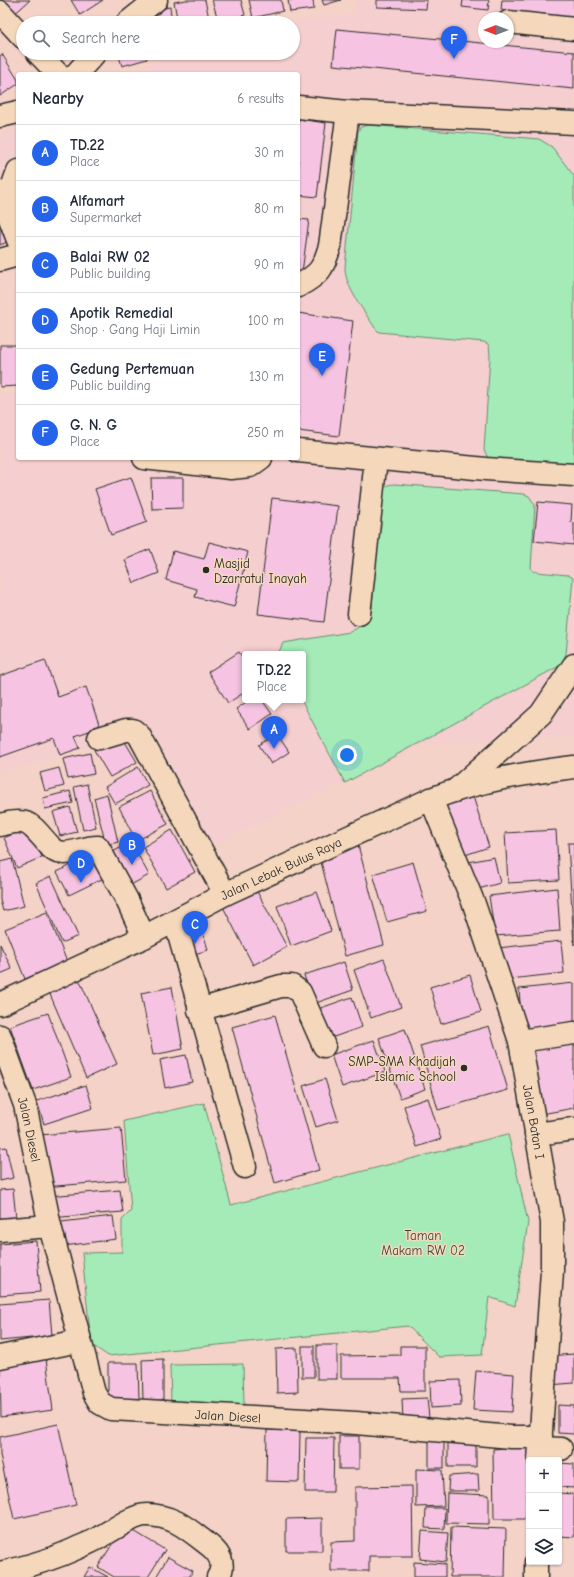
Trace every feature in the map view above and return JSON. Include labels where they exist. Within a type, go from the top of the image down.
[{"type":"street","points":[[136,16],[156,0]]},
{"type":"street","points":[[0,12],[16,29]]},
{"type":"street","points":[[514,23],[574,29]]},
{"type":"street","points":[[45,60],[56,72]]},
{"type":"street","points":[[78,72],[89,60]]},
{"type":"street","points":[[300,107],[348,112],[574,123]]},
{"type":"street","points":[[0,116],[16,112]]},
{"type":"street","points":[[300,285],[318,273],[324,264],[330,246],[348,112]]},
{"type":"street","points":[[16,176],[14,182],[16,192]]},
{"type":"street","points":[[0,192],[16,235]]},
{"type":"street","points":[[0,260],[16,256]]},
{"type":"street","points":[[300,451],[486,469],[574,475]]},
{"type":"street","points":[[359,614],[376,459]]},
{"type":"street","points":[[161,460],[231,468],[250,466],[258,460]]},
{"type":"street","points":[[457,789],[541,714],[574,665]]},
{"type":"street","points":[[99,738],[126,730],[133,730],[139,735],[225,894]]},
{"type":"street","name":"Jalan Lebak Bulus Raya","points":[[0,1004],[144,937],[225,894],[432,798],[457,789],[525,773],[574,767]]},
{"type":"street","name":"Jalan Batan I","points":[[432,798],[474,904],[520,1041],[552,1222],[552,1270],[545,1449]]},
{"type":"street","points":[[0,826],[15,821],[23,821],[32,826],[57,852],[64,853],[98,847],[127,900],[144,937]]},
{"type":"street","points":[[175,921],[199,1010],[245,1167]]},
{"type":"street","points":[[199,1010],[282,986],[292,986],[300,992],[324,1046]]},
{"type":"street","points":[[520,1041],[574,1033]]},
{"type":"street","name":"Jalan Diesel","points":[[0,1036],[25,1105],[50,1226],[79,1341],[94,1393],[100,1403],[111,1409],[356,1424],[511,1437],[545,1449]]},
{"type":"street","points":[[536,1134],[574,1129]]},
{"type":"street","points":[[0,1230],[50,1226]]},
{"type":"street","points":[[0,1357],[79,1341]]},
{"type":"street","points":[[0,1573],[29,1566],[60,1555],[98,1538],[138,1516],[145,1515],[168,1518],[180,1522],[218,1553],[222,1562],[222,1567],[218,1577]]},
{"type":"street","points":[[536,1565],[536,1577]]},
{"type":"shaded area","points":[[353,0],[574,0],[574,737],[430,742],[200,851],[140,733],[0,773],[0,396],[16,392],[16,460],[300,460],[300,72],[133,72],[160,60],[300,60],[300,20],[358,13]]},
{"type":"shaded area","points":[[16,126],[16,222],[0,171],[0,133]]},
{"type":"shaded area","points":[[16,248],[16,356],[12,342]]},
{"type":"green space","points":[[368,125],[539,139],[552,147],[574,176],[574,464],[570,467],[492,460],[487,456],[484,450],[490,356],[489,345],[484,342],[379,332],[356,299],[348,283],[345,268],[358,131],[361,127]]},
{"type":"green space","points":[[394,484],[524,494],[529,496],[535,505],[531,568],[533,571],[537,572],[568,575],[573,578],[566,654],[561,665],[345,783],[303,703],[306,703],[306,651],[279,651],[283,643],[350,632],[367,620],[372,608],[380,498],[384,488],[388,485]]},
{"type":"green space","name":"Taman Makam RW 02","points":[[204,1103],[231,1205],[508,1134],[528,1222],[515,1306],[489,1297],[482,1355],[439,1357],[408,1326],[108,1356],[91,1344],[82,1253],[122,1252],[122,1220],[131,1211],[124,1121]]},
{"type":"green space","points":[[243,1364],[244,1405],[171,1406],[170,1365]]},
{"type":"building","points":[[0,0],[30,0],[10,18],[0,7]]},
{"type":"building","points":[[71,0],[103,0],[80,15]]},
{"type":"building","points":[[186,0],[205,0],[208,16],[177,16],[174,2]]},
{"type":"building","points":[[212,0],[241,0],[245,15],[217,16]]},
{"type":"building","points":[[249,0],[281,0],[283,11],[262,16],[253,16]]},
{"type":"building","points":[[288,0],[313,0],[314,9],[290,12]]},
{"type":"building","points":[[322,0],[341,0],[324,5]]},
{"type":"building","points":[[377,0],[427,0],[426,9],[377,7]]},
{"type":"building","points":[[463,0],[489,0],[488,10],[462,7]]},
{"type":"building","points":[[502,0],[574,0],[574,18],[501,10]]},
{"type":"building","points":[[170,7],[171,16],[142,16],[141,12]]},
{"type":"building","points":[[337,29],[478,43],[478,48],[514,48],[514,46],[574,52],[574,89],[333,65]]},
{"type":"building","points":[[2,54],[16,77],[16,85],[0,96],[0,56]]},
{"type":"building","points":[[120,60],[143,60],[122,66]]},
{"type":"building","points":[[300,119],[326,123],[317,197],[300,195]]},
{"type":"building","points":[[300,219],[309,220],[300,280]]},
{"type":"building","points":[[0,220],[14,239],[0,245]]},
{"type":"building","points":[[300,313],[353,321],[339,436],[300,431]]},
{"type":"building","points":[[0,345],[16,345],[16,386],[0,387]]},
{"type":"building","points":[[131,477],[147,522],[111,535],[95,489]]},
{"type":"building","points":[[151,478],[183,478],[183,508],[152,509]]},
{"type":"building","points":[[272,498],[338,506],[324,622],[258,614]]},
{"type":"building","points":[[538,502],[572,505],[571,522],[574,523],[574,545],[534,541]]},
{"type":"building","name":"Masjid Dzarratul Inayah","points":[[209,542],[248,552],[234,607],[195,597],[197,589],[166,580],[173,551],[204,559]]},
{"type":"building","points":[[150,549],[159,573],[134,583],[125,560]]},
{"type":"building","points":[[239,652],[242,656],[242,694],[228,703],[208,672]]},
{"type":"building","points":[[45,660],[58,697],[86,687],[100,727],[75,736],[80,748],[60,755],[54,738],[0,757],[0,676]]},
{"type":"building","points":[[245,703],[264,703],[272,714],[250,729],[236,709]]},
{"type":"building","points":[[277,734],[289,752],[271,764],[259,745]]},
{"type":"building","points":[[121,735],[137,762],[110,777],[94,750]]},
{"type":"building","points":[[90,753],[94,774],[68,779],[63,759]]},
{"type":"building","points":[[138,767],[148,785],[115,804],[105,787]]},
{"type":"building","points":[[59,768],[64,786],[45,791],[40,773]]},
{"type":"building","points":[[87,784],[96,827],[83,830],[74,787]]},
{"type":"building","points":[[470,787],[489,847],[459,857],[440,797]]},
{"type":"building","points":[[70,791],[73,803],[45,809],[43,798]]},
{"type":"building","points":[[150,791],[168,824],[136,841],[119,807]]},
{"type":"building","points":[[107,794],[118,842],[106,845],[94,798]]},
{"type":"building","points":[[70,807],[77,832],[60,836],[53,812]]},
{"type":"building","points":[[29,827],[42,857],[17,868],[4,838]]},
{"type":"building","points":[[172,830],[195,872],[166,888],[143,847]]},
{"type":"building","points":[[556,830],[559,880],[508,883],[505,833]]},
{"type":"building","points":[[131,842],[149,875],[127,887],[109,854]]},
{"type":"building","points":[[568,843],[574,843],[574,945]]},
{"type":"building","points":[[358,845],[384,945],[345,956],[319,854]]},
{"type":"building","points":[[96,853],[108,876],[69,895],[57,872]]},
{"type":"building","points":[[494,857],[500,883],[471,891],[464,863]]},
{"type":"building","points":[[12,859],[24,906],[3,911],[0,900],[0,862]]},
{"type":"building","points":[[413,862],[427,911],[387,922],[373,874]]},
{"type":"building","points":[[51,876],[78,936],[62,943],[36,883]]},
{"type":"building","points":[[253,884],[287,947],[253,965],[220,901]]},
{"type":"building","points":[[557,888],[560,931],[495,936],[489,896]]},
{"type":"building","points":[[317,892],[331,931],[291,946],[277,906]]},
{"type":"building","points":[[47,912],[67,962],[25,979],[5,929]]},
{"type":"building","points":[[203,932],[208,950],[188,956],[182,939]]},
{"type":"building","points":[[561,941],[564,973],[501,980],[498,948]]},
{"type":"building","points":[[0,944],[12,969],[0,974]]},
{"type":"building","points":[[384,959],[401,1007],[371,1018],[354,970]]},
{"type":"building","points":[[344,962],[353,990],[313,1004],[304,975]]},
{"type":"building","points":[[470,975],[481,1012],[441,1024],[430,987]]},
{"type":"building","points":[[79,979],[117,1064],[86,1078],[49,992]]},
{"type":"building","points":[[574,983],[574,1024],[522,1029],[519,989]]},
{"type":"building","points":[[172,987],[183,1049],[153,1055],[141,993]]},
{"type":"building","points":[[352,997],[362,1027],[328,1039],[318,1009]]},
{"type":"building","points":[[48,1013],[71,1077],[33,1090],[10,1026]]},
{"type":"building","points":[[275,1015],[319,1170],[275,1183],[232,1027]]},
{"type":"building","name":"SMP-SMA Khadijah Islamic School","points":[[489,1026],[508,1090],[438,1110],[420,1046]]},
{"type":"building","points":[[405,1029],[425,1089],[400,1098],[379,1038]]},
{"type":"building","points":[[574,1038],[574,1108],[536,1115],[523,1047]]},
{"type":"building","points":[[374,1040],[385,1072],[342,1087],[331,1055]]},
{"type":"building","points":[[186,1055],[192,1082],[165,1088],[160,1060]]},
{"type":"building","points":[[325,1079],[338,1120],[316,1127],[303,1086]]},
{"type":"building","points":[[86,1085],[93,1108],[44,1124],[37,1101]]},
{"type":"building","points":[[428,1098],[441,1139],[417,1147],[404,1106]]},
{"type":"building","points":[[121,1128],[126,1180],[45,1187],[40,1135]]},
{"type":"building","points":[[6,1147],[13,1178],[0,1181],[0,1148]]},
{"type":"building","points":[[13,1189],[16,1218],[0,1220],[0,1190]]},
{"type":"building","points":[[120,1190],[123,1212],[50,1218],[48,1196]]},
{"type":"building","points":[[113,1216],[116,1239],[64,1246],[61,1222]]},
{"type":"building","points":[[36,1241],[40,1292],[0,1295],[0,1244]]},
{"type":"building","points":[[49,1300],[52,1336],[0,1341],[0,1304]]},
{"type":"building","points":[[317,1345],[337,1345],[337,1379],[317,1379]]},
{"type":"building","points":[[302,1346],[314,1346],[314,1377],[302,1377]]},
{"type":"building","points":[[400,1346],[425,1346],[425,1391],[401,1391],[400,1378],[341,1378],[341,1356],[400,1355]]},
{"type":"building","points":[[297,1348],[298,1392],[277,1393],[276,1349]]},
{"type":"building","points":[[574,1354],[574,1383],[549,1385],[547,1356]]},
{"type":"building","points":[[46,1359],[53,1410],[1,1417],[0,1366]]},
{"type":"building","points":[[163,1359],[163,1400],[143,1400],[142,1360]]},
{"type":"building","points":[[108,1363],[138,1363],[139,1399],[108,1400]]},
{"type":"building","points":[[476,1371],[514,1374],[512,1412],[473,1410]]},
{"type":"building","points":[[460,1380],[461,1406],[431,1408],[430,1381]]},
{"type":"building","points":[[427,1398],[429,1418],[403,1420],[402,1399]]},
{"type":"building","points":[[558,1405],[574,1406],[574,1434],[558,1433]]},
{"type":"building","points":[[58,1424],[76,1505],[14,1519],[0,1455],[0,1437]]},
{"type":"building","points":[[267,1430],[300,1431],[299,1482],[266,1481]]},
{"type":"building","points":[[339,1436],[359,1436],[359,1469],[339,1469]]},
{"type":"building","points":[[448,1437],[476,1437],[476,1467],[448,1467]]},
{"type":"building","points":[[306,1438],[334,1438],[333,1492],[305,1492]]},
{"type":"building","points":[[429,1439],[444,1439],[444,1468],[429,1468]]},
{"type":"building","points":[[530,1446],[529,1457],[526,1457],[526,1519],[494,1519],[493,1449]]},
{"type":"building","points":[[562,1463],[574,1464],[574,1488],[562,1487]]},
{"type":"building","points":[[416,1469],[442,1470],[444,1506],[416,1507]]},
{"type":"building","points":[[478,1474],[479,1491],[448,1491],[449,1476]]},
{"type":"building","points":[[412,1486],[413,1556],[369,1556],[369,1571],[331,1571],[331,1542],[355,1541],[355,1487]]},
{"type":"building","points":[[447,1493],[489,1495],[489,1524],[446,1523]]},
{"type":"building","points":[[562,1493],[574,1494],[574,1537],[562,1536]]},
{"type":"building","points":[[426,1508],[445,1508],[444,1529],[425,1528]]},
{"type":"building","points":[[322,1518],[322,1551],[286,1551],[286,1519]]},
{"type":"building","points":[[124,1525],[165,1550],[148,1577],[114,1577],[98,1567]]},
{"type":"building","points":[[451,1527],[506,1529],[505,1577],[450,1577]]},
{"type":"building","points":[[422,1531],[448,1533],[446,1562],[420,1559]]},
{"type":"building","points":[[168,1557],[193,1571],[189,1577],[156,1577]]},
{"type":"building","points":[[414,1562],[445,1564],[445,1577],[414,1577]]},
{"type":"building","points":[[90,1567],[108,1577],[84,1577]]},
{"type":"place","name":"G. N. G","points":[[454,59]]},
{"type":"place","name":"Gedung Pertemuan","points":[[322,376]]},
{"type":"place","name":"Masjid Dzarratul Inayah","points":[[206,570]]},
{"type":"place","name":"TD.22","points":[[274,749]]},
{"type":"place","name":"Alfamart","points":[[132,865]]},
{"type":"place","name":"Apotik Remedial","points":[[81,883]]},
{"type":"place","name":"Balai RW 02","points":[[195,944]]},
{"type":"place","name":"SMP-SMA Khadijah Islamic School","points":[[464,1068]]}]
